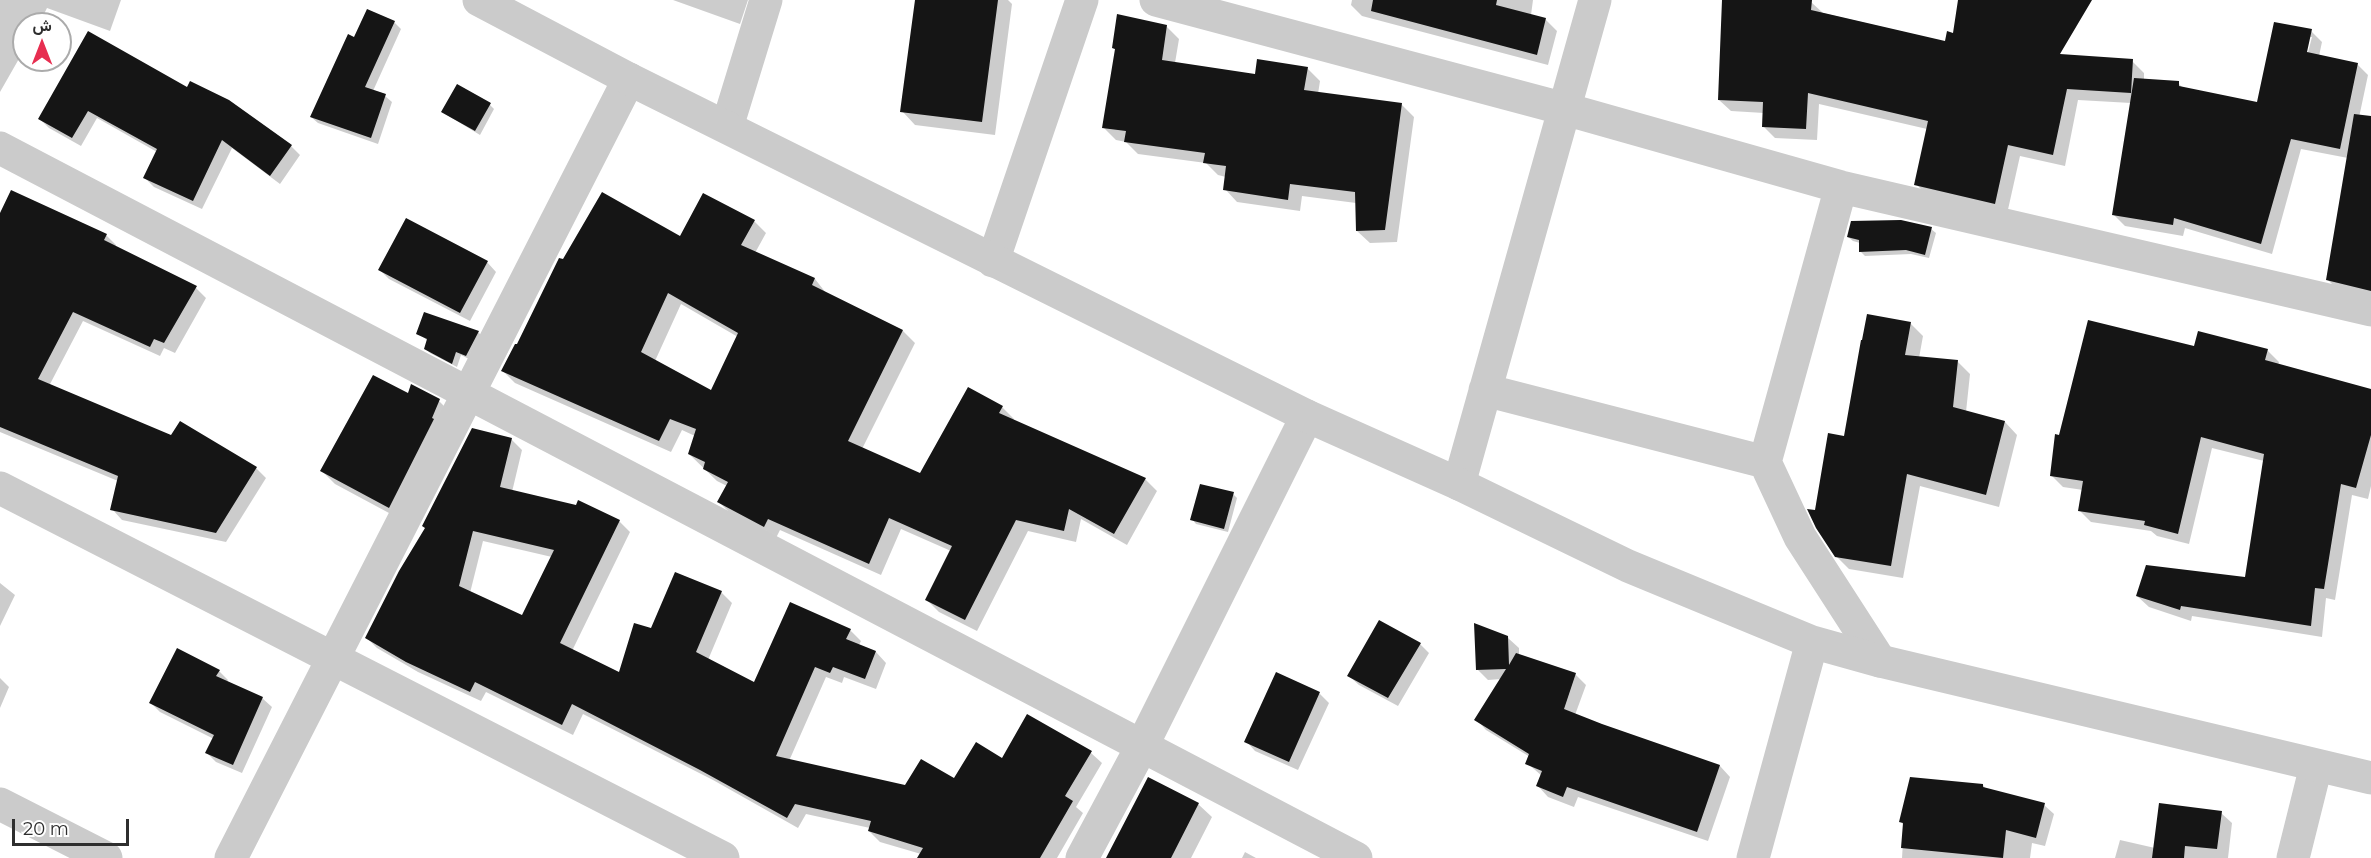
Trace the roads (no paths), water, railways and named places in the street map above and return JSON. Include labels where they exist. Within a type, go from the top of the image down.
[{"type":"street","points":[[479,0],[629,79],[1307,416],[1459,484],[1628,566],[1812,642],[1880,661],[2371,778]]},
{"type":"street","points":[[727,127],[766,0]]},
{"type":"street","points":[[993,261],[1082,0]]},
{"type":"street","points":[[1156,0],[1565,109],[1841,187],[2371,310]]},
{"type":"street","points":[[1459,484],[1595,0]]},
{"type":"street","points":[[231,858],[629,79]]},
{"type":"street","points":[[0,148],[1356,858]]},
{"type":"street","points":[[1841,187],[1765,462],[1800,537],[1880,661]]},
{"type":"street","points":[[1485,390],[1765,462]]},
{"type":"street","points":[[1082,858],[1142,746],[1307,416]]},
{"type":"street","points":[[0,488],[723,858]]},
{"type":"street","points":[[1753,858],[1812,642]]},
{"type":"street","points":[[2293,858],[2316,766]]},
{"type":"street","points":[[0,804],[106,858]]}]
